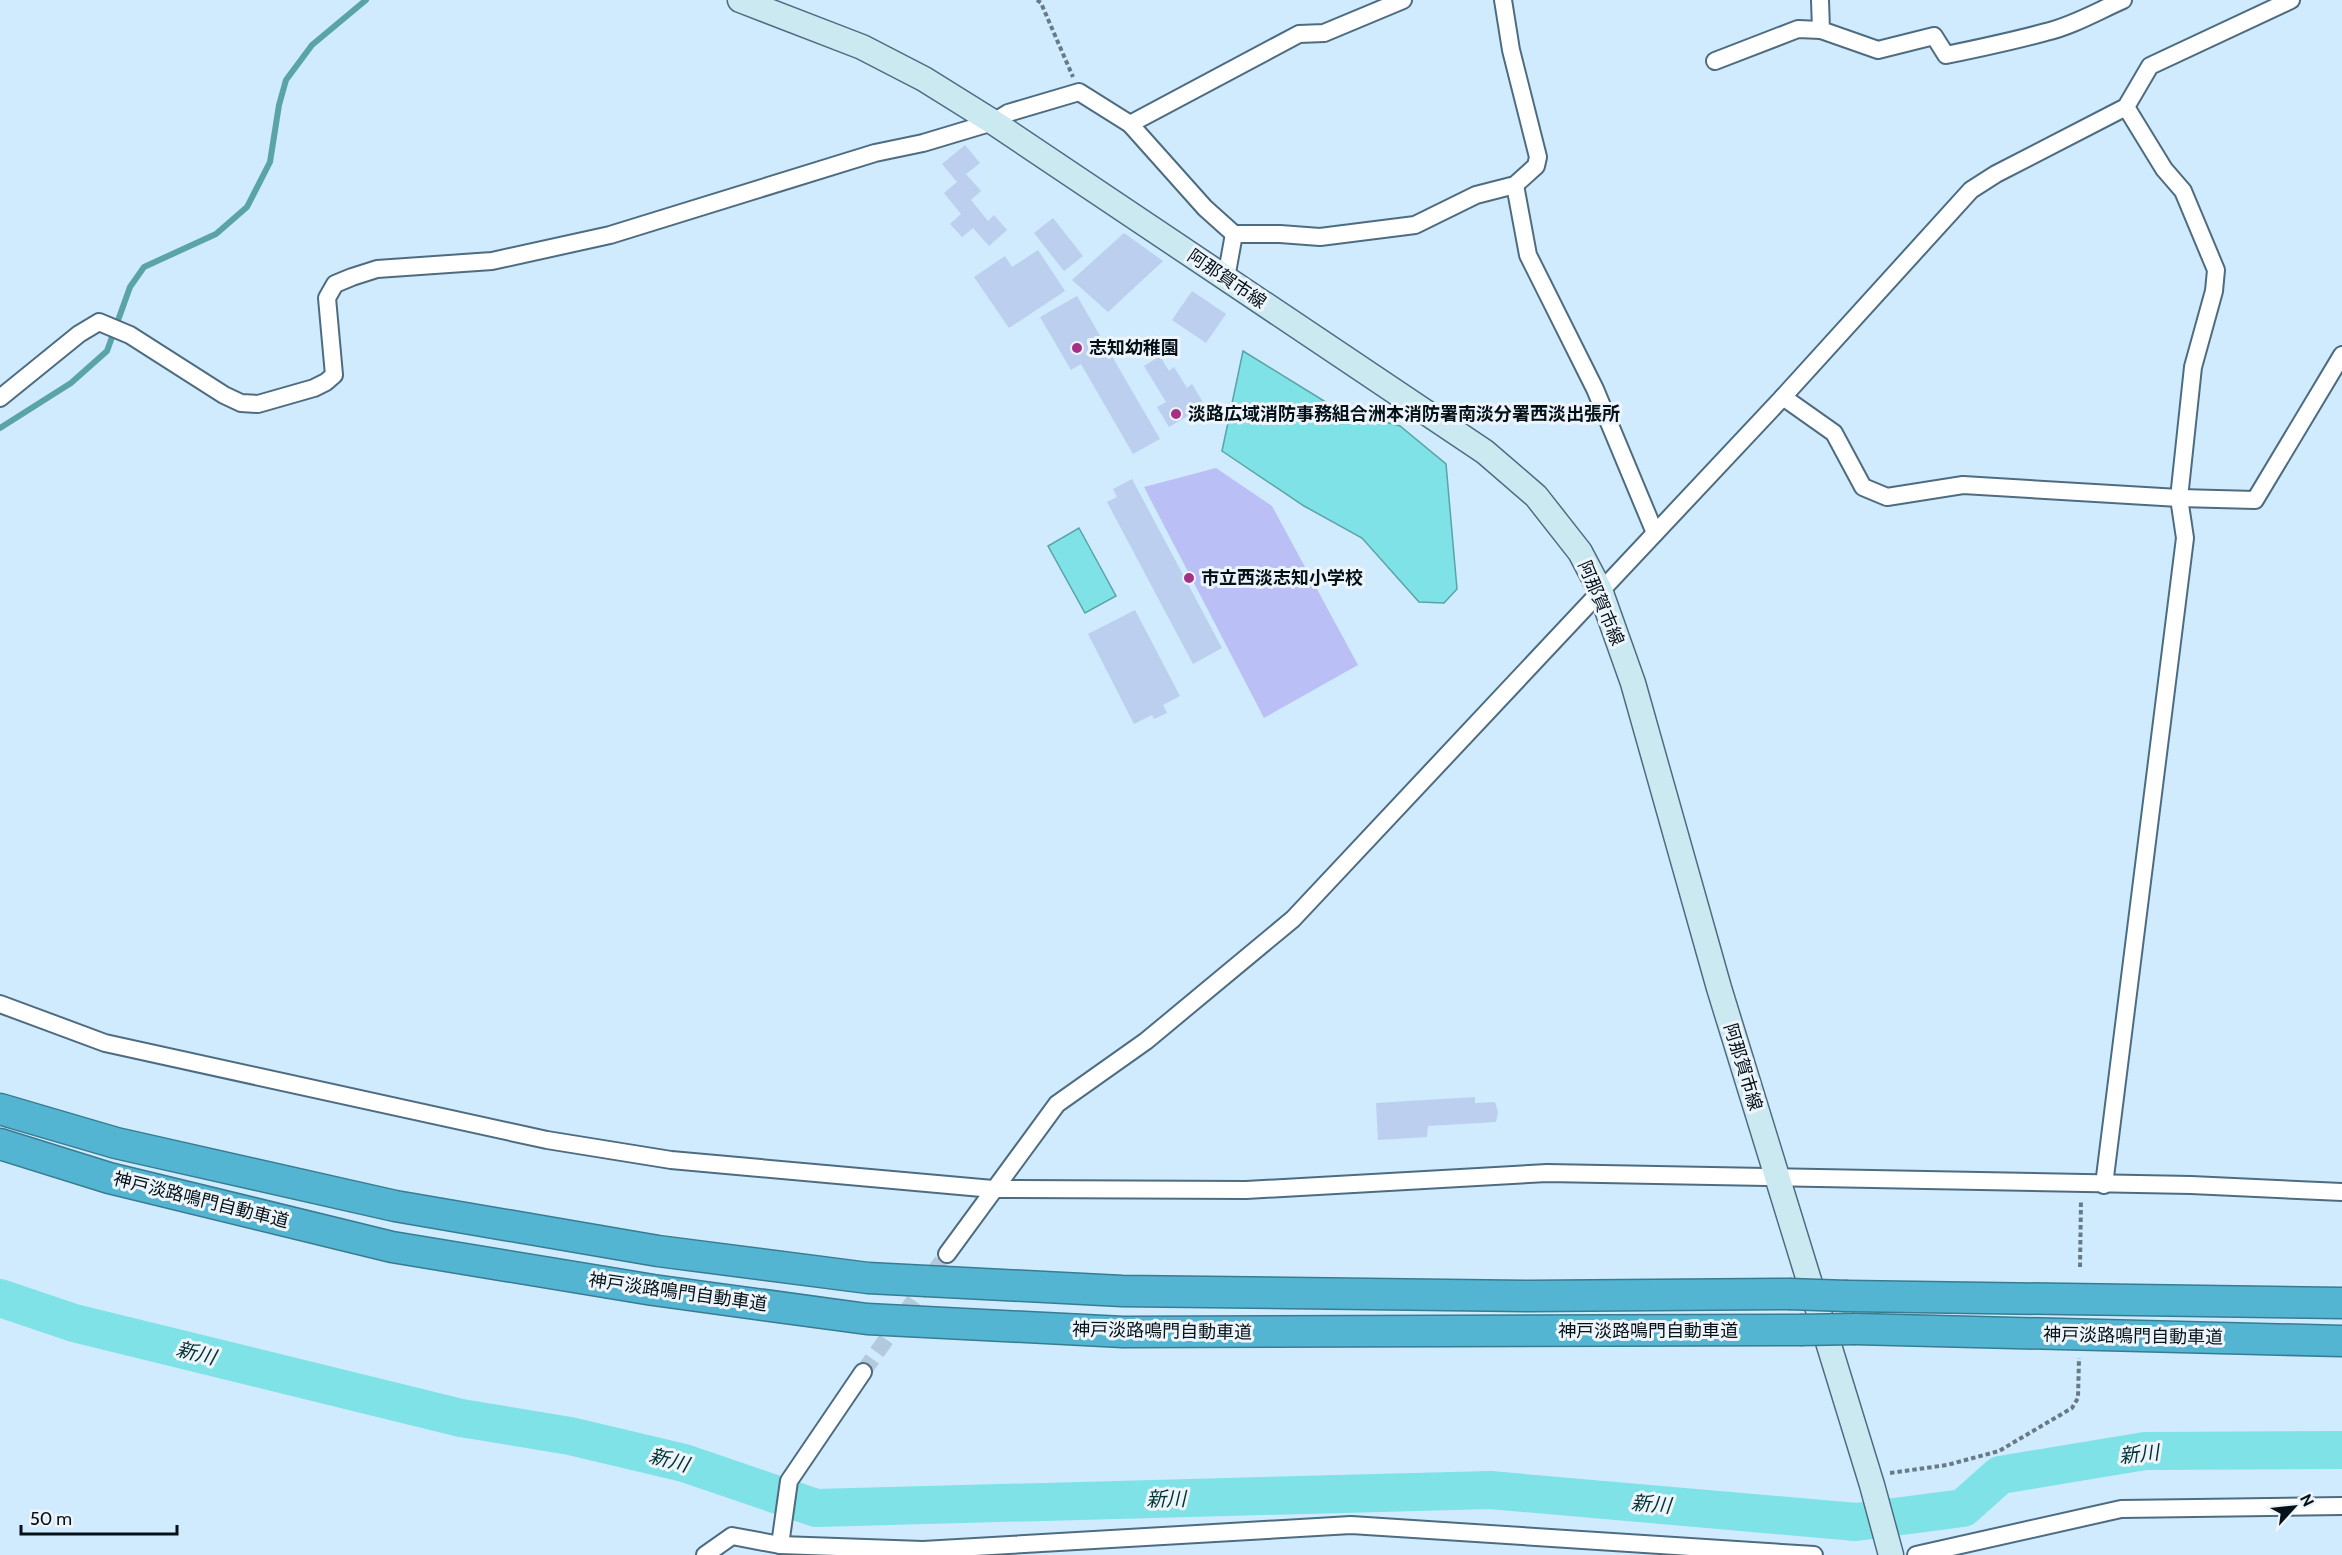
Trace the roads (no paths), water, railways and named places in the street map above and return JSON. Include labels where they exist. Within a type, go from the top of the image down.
[{"type":"highway","name":"神戸淡路鳴門自動車道","points":[[0,1109],[116,1143],[395,1206],[658,1251],[868,1278],[1122,1291],[1530,1296],[1789,1294],[2342,1303]]},
{"type":"highway","name":"神戸淡路鳴門自動車道","points":[[0,1144],[109,1178],[392,1246],[653,1290],[867,1318],[1123,1332],[1855,1329],[2342,1341]]},
{"type":"main road","name":"阿那賀市線","points":[[740,0],[862,47],[924,79],[993,122],[1485,452],[1536,496],[1580,552],[1600,590],[1633,683],[1719,988],[1871,1480],[1889,1548]]},
{"type":"street","points":[[1130,124],[1299,34],[1324,33],[1403,0]]},
{"type":"street","points":[[0,398],[79,334],[99,322],[128,334],[224,395],[241,403],[258,404],[314,388],[334,375],[327,298],[335,284],[352,277],[377,269],[492,261],[610,235],[874,153],[923,144],[1079,92],[1130,124],[1205,208],[1234,234],[1320,237],[1415,225],[1476,195],[1515,185],[1536,166],[1538,157],[1511,50],[1503,0]]},
{"type":"street","points":[[1820,0],[1821,30]]},
{"type":"street","points":[[1715,61],[1798,29],[1821,30],[1878,50],[1934,36],[1946,55],[2047,32],[2123,0]]},
{"type":"street","points":[[947,1254],[1057,1104],[1146,1041],[1293,919],[1784,397],[1971,190],[1996,174],[2126,107],[2150,66],[2291,0]]},
{"type":"street","points":[[2104,1185],[2185,538],[2179,498],[2193,368],[2214,291],[2216,270],[2183,190],[2164,169],[2126,107]]},
{"type":"street","points":[[1515,185],[1528,255],[1595,389],[1655,533]]},
{"type":"street","points":[[1226,278],[1234,234]]},
{"type":"street","points":[[1784,397],[1834,433],[1863,487],[1887,497],[1963,485],[2179,498],[2255,500],[2342,355]]},
{"type":"street","points":[[0,1004],[105,1043],[547,1140],[671,1160],[993,1189],[1246,1190],[1547,1173],[2191,1185],[2342,1192]]},
{"type":"street","points":[[780,1545],[789,1481],[863,1372]]},
{"type":"street","points":[[1916,1555],[2121,1509],[2342,1506]]},
{"type":"street","points":[[705,1555],[732,1536],[780,1545],[923,1550],[1351,1525],[1814,1555]]},
{"type":"waterway","points":[[0,428],[71,383],[107,351],[130,287],[144,267],[216,234],[247,207],[270,162],[279,105],[286,80],[312,45],[366,0]]},
{"type":"waterway","name":"新川","points":[[0,1298],[74,1323],[461,1418],[570,1436],[684,1463],[816,1508],[1490,1490],[1856,1522],[1963,1508],[2000,1475],[2145,1451],[2342,1450]]},
{"type":"tunnel","points":[[863,1372],[947,1254]]},
{"type":"place","name":"志知幼稚園","points":[[1077,348]]},
{"type":"place","name":"淡路広域消防事務組合洲本消防署南淡分署西淡出張所","points":[[1176,414]]},
{"type":"place","name":"市立西淡志知小学校","points":[[1189,578]]}]
